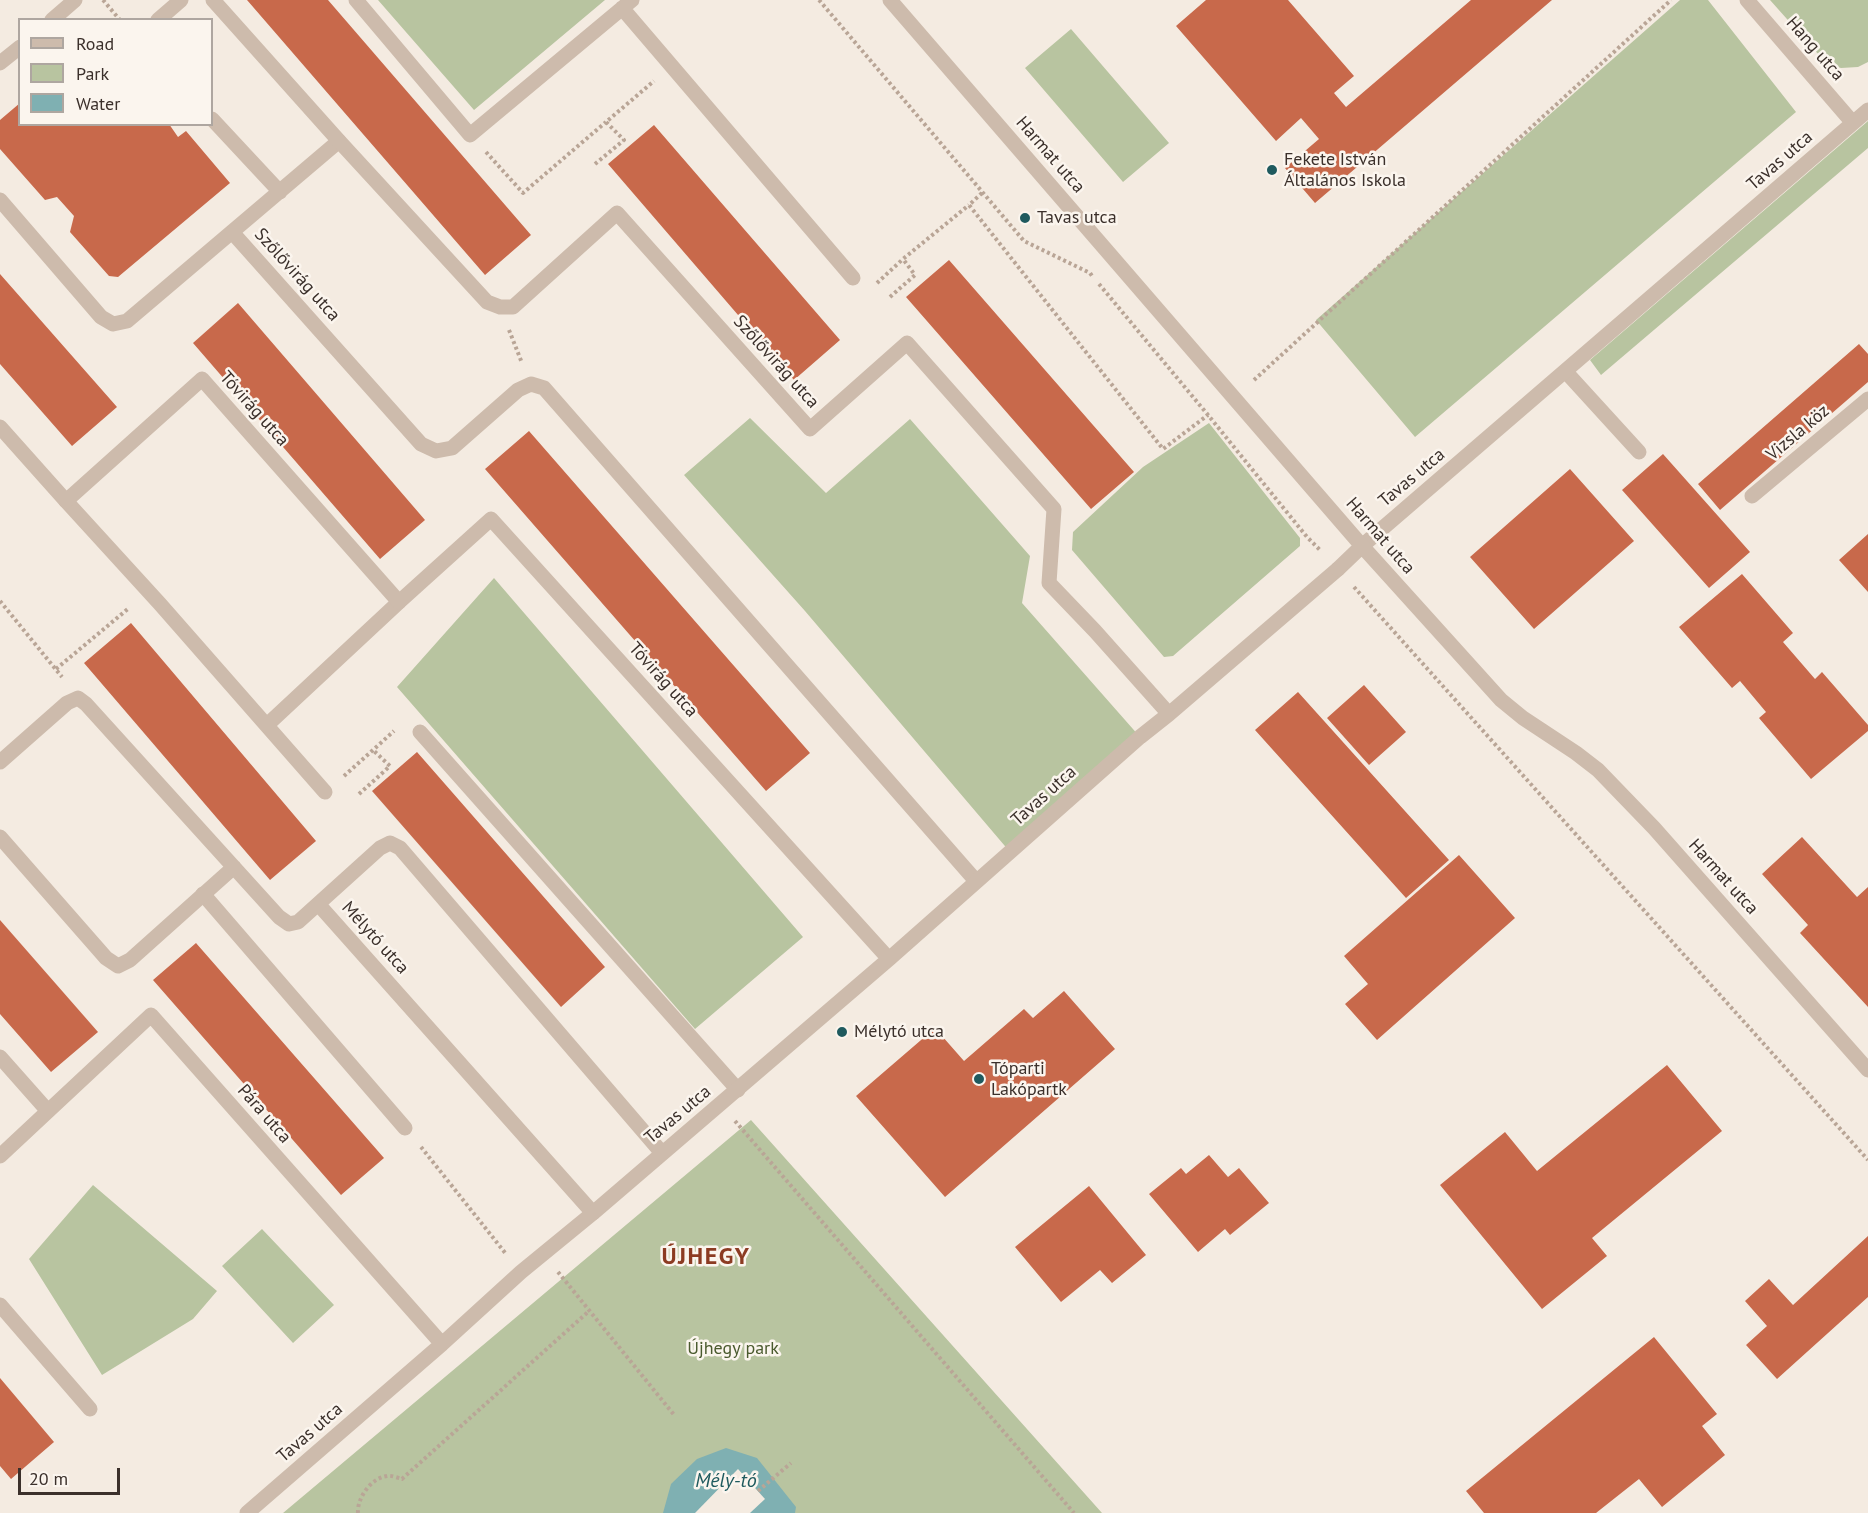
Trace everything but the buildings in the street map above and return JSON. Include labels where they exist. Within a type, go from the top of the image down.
[{"type":"street","points":[[54,18],[75,0]]},
{"type":"street","points":[[160,18],[181,0]]},
{"type":"street","points":[[213,0],[487,302],[500,307]]},
{"type":"street","points":[[356,0],[470,135],[627,4],[670,67],[853,278]]},
{"type":"street","name":"Harmat utca","points":[[890,0],[1362,546],[1502,700],[1523,718],[1598,770],[1868,1070]]},
{"type":"street","name":"Hang utca","points":[[1747,0],[1853,123]]},
{"type":"street","points":[[0,63],[18,49]]},
{"type":"street","name":"Tavas utca","points":[[247,1513],[442,1344],[521,1272],[738,1090],[1140,737],[1338,569],[1404,509],[1868,110]]},
{"type":"street","points":[[213,121],[280,192]]},
{"type":"street","name":"Szőlővirág utca","points":[[0,200],[101,317],[113,324],[128,321],[339,141]]},
{"type":"street","name":"Szőlővirág utca","points":[[500,307],[513,307],[617,213],[810,429],[907,343],[1054,509],[1049,584],[1095,631],[1169,714]]},
{"type":"street","name":"Szőlővirág utca","points":[[232,232],[421,444],[436,451],[452,448],[518,390],[531,384]]},
{"type":"street","points":[[1566,372],[1639,452]]},
{"type":"street","name":"Tóvirág utca","points":[[66,501],[202,378],[399,602]]},
{"type":"street","points":[[531,384],[544,388],[976,881]]},
{"type":"street","name":"Vizsla köz","points":[[1752,496],[1868,399]]},
{"type":"street","points":[[0,427],[149,591],[326,792]]},
{"type":"street","name":"Tóvirág utca","points":[[267,725],[491,519],[889,959]]},
{"type":"street","points":[[0,762],[67,703],[78,699],[81,701]]},
{"type":"street","name":"Mélytó utca","points":[[81,701],[279,916],[289,924],[298,922],[319,905],[380,848],[390,843],[400,848],[662,1153]]},
{"type":"street","points":[[420,732],[738,1090]]},
{"type":"street","points":[[0,837],[106,958],[118,966],[130,960],[234,867]]},
{"type":"street","points":[[204,894],[405,1128]]},
{"type":"street","name":"Mélytó utca","points":[[319,905],[593,1213]]},
{"type":"street","name":"Pára utca","points":[[0,1155],[151,1015],[442,1344]]},
{"type":"street","points":[[0,1057],[47,1110]]},
{"type":"street","points":[[0,1305],[90,1409]]},
{"type":"path","points":[[103,0],[118,18]]},
{"type":"path","points":[[819,0],[1023,241],[1090,273],[1307,537],[1868,1160]]},
{"type":"path","points":[[1254,380],[1671,0]]},
{"type":"path","points":[[470,135],[523,193],[670,67]]},
{"type":"path","points":[[595,164],[624,140],[606,122]]},
{"type":"path","points":[[890,297],[915,275],[903,259],[982,193]]},
{"type":"path","points":[[969,206],[1163,449],[1208,415]]},
{"type":"path","points":[[500,307],[531,384]]},
{"type":"path","points":[[0,601],[81,701]]},
{"type":"path","points":[[56,669],[109,623]]},
{"type":"path","points":[[326,792],[408,719],[420,732]]},
{"type":"path","points":[[359,794],[390,766],[373,750]]},
{"type":"path","points":[[720,1104],[1074,1513]]},
{"type":"path","points":[[405,1128],[521,1272]]},
{"type":"path","points":[[543,1254],[675,1416]]},
{"type":"path","points":[[358,1513],[358,1505],[369,1484],[388,1476],[402,1479],[589,1311]]},
{"type":"path","points":[[758,1491],[791,1463]]},
{"type":"green space","points":[[378,0],[605,0],[474,110]]},
{"type":"green space","points":[[1680,0],[1708,0],[1796,112],[1415,437],[1316,320]]},
{"type":"green space","points":[[1770,0],[1868,0],[1868,62],[1858,67],[1841,68],[1827,64]]},
{"type":"green space","points":[[1071,29],[1169,143],[1123,182],[1025,68]]},
{"type":"green space","points":[[1868,121],[1868,148],[1601,375],[1590,360]]},
{"type":"green space","points":[[750,418],[826,493],[910,419],[1030,556],[1022,603],[1140,737],[1010,852],[805,611],[684,475]]},
{"type":"green space","points":[[1209,423],[1300,538],[1300,546],[1173,656],[1164,657],[1072,550],[1073,532],[1143,467]]},
{"type":"green space","points":[[494,578],[803,937],[695,1029],[397,687]]},
{"type":"green space","name":"Újhegy park","points":[[751,1120],[1102,1513],[283,1513]]},
{"type":"green space","points":[[93,1185],[217,1291],[193,1319],[102,1375],[29,1259]]},
{"type":"green space","points":[[262,1229],[334,1305],[293,1343],[222,1266]]},
{"type":"water","name":"Mély-tó","points":[[726,1448],[757,1458],[796,1507],[795,1513],[663,1513],[671,1484],[697,1459]]},
{"type":"pier","points":[[738,1469],[765,1499],[750,1513],[695,1513]]},
{"type":"place","name":"Fekete István Általános Iskola","points":[[1272,170]]},
{"type":"place","name":"Tavas utca","points":[[1025,218]]},
{"type":"place","name":"Mélytó utca","points":[[842,1032]]},
{"type":"place","name":"Tóparti Lakópartk","points":[[979,1079]]},
{"type":"district","name":"ÚJHEGY","points":[[706,1257]]}]
